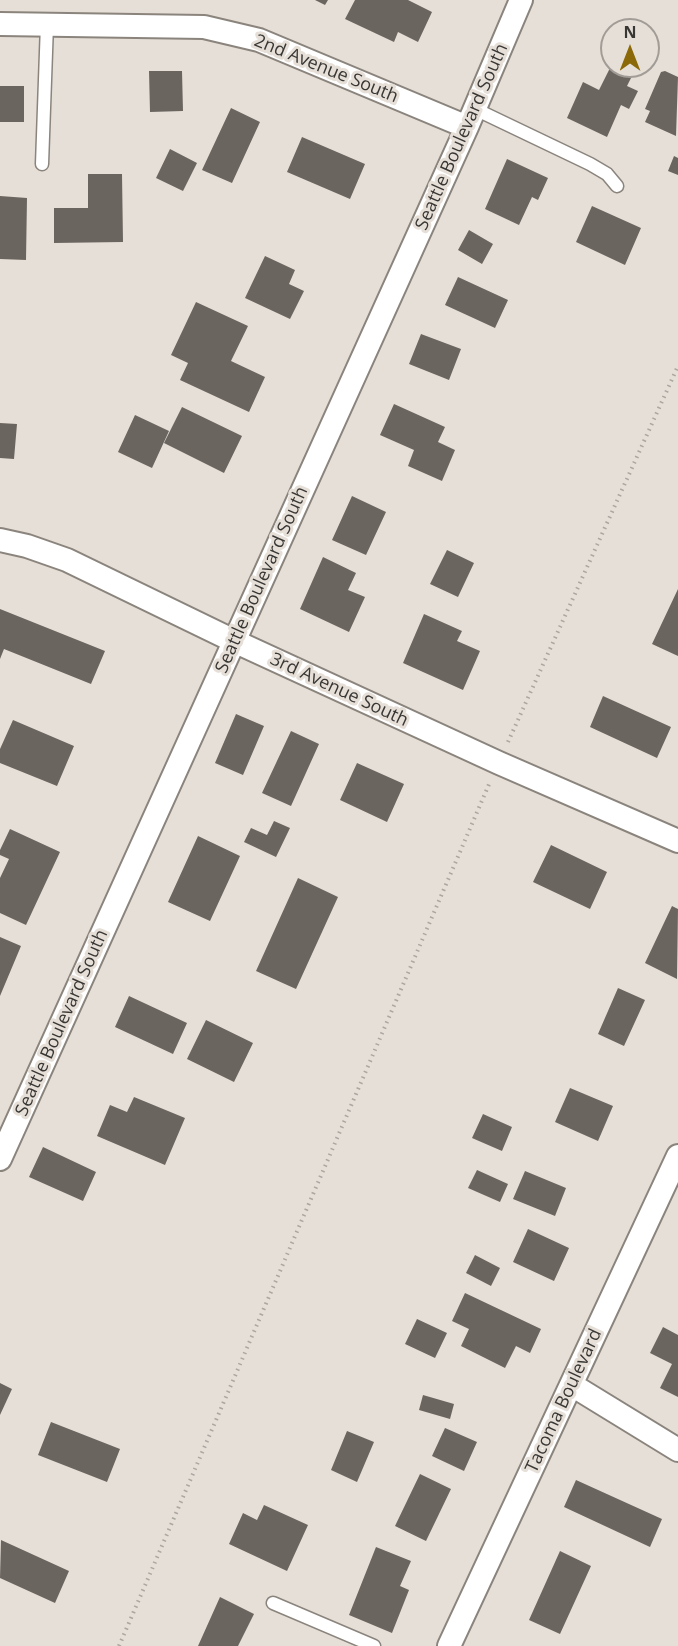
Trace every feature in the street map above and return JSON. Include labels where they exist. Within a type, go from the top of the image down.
[{"type":"street","name":"Seattle Boulevard South","points":[[3,1144],[471,118],[521,0]]},
{"type":"street","name":"2nd Avenue South","points":[[0,24],[204,27],[248,38],[471,118]]},
{"type":"street","name":"3rd Avenue South","points":[[0,540],[27,546],[67,560],[234,641],[499,763],[678,842]]},
{"type":"street","name":"Tacoma Boulevard","points":[[449,1646],[678,1156]]},
{"type":"street","points":[[572,1385],[678,1450]]},
{"type":"lane","points":[[42,164],[47,24]]},
{"type":"lane","points":[[471,118],[590,164],[607,174],[617,186]]},
{"type":"lane","points":[[273,1604],[374,1646]]},
{"type":"path","points":[[118,1646],[499,763],[678,366]]},
{"type":"building","points":[[315,0],[328,0],[325,5]]},
{"type":"building","points":[[355,0],[408,0],[432,12],[418,42],[398,32],[394,42],[345,19]]},
{"type":"building","points":[[149,71],[182,71],[183,111],[150,112]]},
{"type":"building","points":[[665,71],[678,77],[676,136],[645,122],[650,111],[645,109],[661,72]]},
{"type":"building","points":[[605,78],[631,78],[627,86],[638,91],[629,109],[621,105],[607,137],[567,118],[583,82],[599,90]]},
{"type":"building","points":[[0,86],[24,86],[24,122],[0,122]]},
{"type":"building","points":[[231,108],[260,122],[232,183],[202,170]]},
{"type":"building","points":[[302,137],[365,164],[350,199],[287,172]]},
{"type":"building","points":[[170,149],[197,163],[183,191],[156,178]]},
{"type":"building","points":[[674,156],[678,158],[678,175],[668,171]]},
{"type":"building","points":[[507,159],[548,178],[538,200],[532,197],[519,225],[485,209]]},
{"type":"building","points":[[88,174],[122,174],[123,242],[54,243],[54,208],[88,208]]},
{"type":"building","points":[[0,196],[27,198],[26,260],[0,259]]},
{"type":"building","points":[[592,206],[641,228],[625,265],[576,242]]},
{"type":"building","points":[[469,230],[493,244],[482,264],[458,250]]},
{"type":"building","points":[[265,256],[295,270],[289,284],[304,291],[290,319],[245,298]]},
{"type":"building","points":[[458,277],[508,300],[495,328],[445,305]]},
{"type":"building","points":[[196,302],[248,326],[231,361],[265,377],[249,412],[180,380],[188,363],[171,355]]},
{"type":"building","points":[[421,334],[461,349],[449,380],[409,364]]},
{"type":"building","points":[[394,404],[445,427],[438,442],[455,450],[442,481],[408,466],[414,450],[380,435]]},
{"type":"building","points":[[182,407],[242,436],[224,473],[164,443]]},
{"type":"building","points":[[135,415],[169,431],[152,468],[118,452]]},
{"type":"building","points":[[0,423],[17,424],[14,459],[0,458]]},
{"type":"building","points":[[352,496],[386,512],[366,555],[332,540]]},
{"type":"building","points":[[447,550],[474,563],[458,597],[430,584]]},
{"type":"building","points":[[323,557],[356,573],[348,590],[365,597],[349,632],[300,609]]},
{"type":"building","points":[[678,589],[678,656],[652,644]]},
{"type":"building","points":[[0,609],[105,651],[91,684],[4,649],[0,659]]},
{"type":"building","points":[[424,614],[462,631],[457,641],[480,651],[463,690],[403,663]]},
{"type":"building","points":[[603,696],[671,727],[657,758],[590,727]]},
{"type":"building","points":[[236,714],[264,726],[243,775],[215,763]]},
{"type":"building","points":[[13,720],[74,746],[57,786],[0,763],[0,749]]},
{"type":"building","points":[[291,731],[319,744],[291,806],[262,793]]},
{"type":"building","points":[[357,763],[404,784],[387,822],[340,800]]},
{"type":"building","points":[[274,821],[290,828],[276,857],[244,842],[251,828],[267,835]]},
{"type":"building","points":[[10,829],[60,852],[26,925],[0,913],[0,878],[9,859],[0,855],[0,850]]},
{"type":"building","points":[[198,836],[240,856],[210,921],[168,902]]},
{"type":"building","points":[[551,845],[607,872],[590,909],[533,882]]},
{"type":"building","points":[[298,878],[338,897],[296,989],[256,971]]},
{"type":"building","points":[[672,906],[678,909],[677,979],[645,963]]},
{"type":"building","points":[[0,937],[21,946],[0,996]]},
{"type":"building","points":[[618,988],[645,1000],[624,1046],[598,1034]]},
{"type":"building","points":[[129,996],[187,1023],[173,1054],[115,1027]]},
{"type":"building","points":[[206,1020],[253,1043],[234,1082],[187,1059]]},
{"type":"building","points":[[570,1088],[613,1106],[598,1141],[555,1122]]},
{"type":"building","points":[[134,1097],[185,1118],[165,1165],[97,1136],[110,1105],[127,1112]]},
{"type":"building","points":[[483,1114],[512,1127],[502,1151],[472,1138]]},
{"type":"building","points":[[43,1147],[96,1172],[83,1201],[29,1177]]},
{"type":"building","points":[[477,1170],[508,1184],[500,1202],[468,1188]]},
{"type":"building","points":[[525,1171],[566,1188],[555,1216],[513,1199]]},
{"type":"building","points":[[528,1229],[569,1248],[554,1281],[513,1262]]},
{"type":"building","points":[[475,1255],[500,1268],[491,1286],[466,1273]]},
{"type":"building","points":[[465,1293],[541,1329],[530,1353],[516,1346],[505,1368],[461,1346],[469,1329],[452,1321]]},
{"type":"building","points":[[417,1319],[447,1333],[435,1358],[405,1344]]},
{"type":"building","points":[[663,1327],[678,1335],[678,1397],[660,1388],[672,1364],[650,1353]]},
{"type":"building","points":[[0,1383],[12,1389],[0,1415]]},
{"type":"building","points":[[423,1395],[454,1404],[450,1419],[419,1410]]},
{"type":"building","points":[[51,1422],[120,1449],[107,1482],[38,1455]]},
{"type":"building","points":[[445,1428],[477,1442],[464,1471],[432,1456]]},
{"type":"building","points":[[347,1431],[374,1442],[357,1482],[331,1470]]},
{"type":"building","points":[[420,1474],[451,1489],[426,1541],[395,1526]]},
{"type":"building","points":[[576,1480],[662,1519],[650,1547],[564,1507]]},
{"type":"building","points":[[264,1505],[308,1525],[287,1571],[229,1544],[243,1513],[257,1520]]},
{"type":"building","points":[[1,1540],[69,1571],[55,1603],[0,1578]]},
{"type":"building","points":[[376,1547],[411,1561],[400,1586],[409,1590],[392,1633],[349,1615]]},
{"type":"building","points":[[560,1551],[591,1566],[560,1634],[529,1620]]},
{"type":"building","points":[[220,1597],[254,1614],[238,1646],[198,1646]]}]
